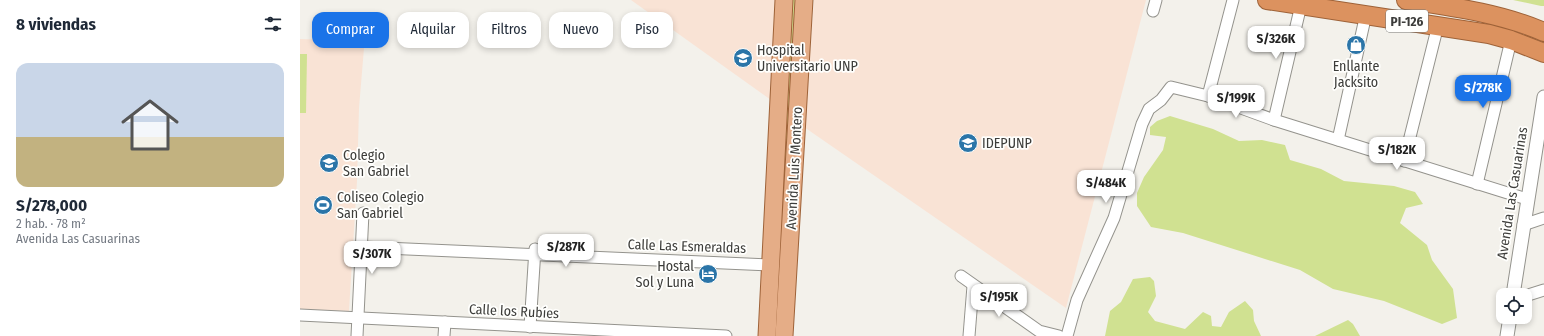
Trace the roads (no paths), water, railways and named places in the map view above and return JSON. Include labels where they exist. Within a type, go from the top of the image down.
[{"type":"highway","name":"PI-126","points":[[1267,0],[1489,34],[1519,42],[1544,54]]},
{"type":"highway","name":"PI-126","points":[[1406,0],[1478,11],[1541,28]]},
{"type":"main road","name":"Avenida Luis Montero","points":[[767,336],[784,0]]},
{"type":"main road","name":"Avenida Luis Montero","points":[[784,336],[804,0]]},
{"type":"street","points":[[1208,96],[1233,0]]},
{"type":"street","points":[[1274,120],[1301,5]]},
{"type":"street","points":[[1338,140],[1366,14]]},
{"type":"street","points":[[1404,161],[1438,25]]},
{"type":"street","points":[[1477,184],[1519,42],[1541,28]]},
{"type":"street","points":[[1067,336],[1077,300],[1114,218],[1142,124],[1149,109],[1161,100],[1171,87],[1208,96],[1274,120],[1527,199]]},
{"type":"street","name":"Avenida Las Casuarinas","points":[[1514,288],[1544,97]]},
{"type":"street","points":[[358,336],[363,213]]},
{"type":"street","points":[[1523,225],[1544,218]]},
{"type":"street","name":"Calle Las Esmeraldas","points":[[362,247],[535,252],[771,265]]},
{"type":"street","points":[[530,326],[535,252]]},
{"type":"street","points":[[961,276],[1039,334],[1059,336]]},
{"type":"street","points":[[969,336],[973,286]]},
{"type":"street","points":[[1532,294],[1544,290]]},
{"type":"street","name":"Calle los Rubíes","points":[[300,315],[530,326],[667,335],[726,336]]},
{"type":"street","points":[[444,336],[445,322]]},
{"type":"street","points":[[1507,336],[1509,324]]},
{"type":"place","name":"Enllante Jacksito","points":[[1356,45]]},
{"type":"place","name":"Hospital Universitario UNP","points":[[743,58]]},
{"type":"place","name":"IDEPUNP","points":[[968,143]]},
{"type":"place","name":"Colegio San Gabriel","points":[[329,163]]},
{"type":"place","name":"Coliseo Colegio San Gabriel","points":[[323,205]]},
{"type":"place","name":"Hostal Sol y Luna","points":[[708,274]]}]
